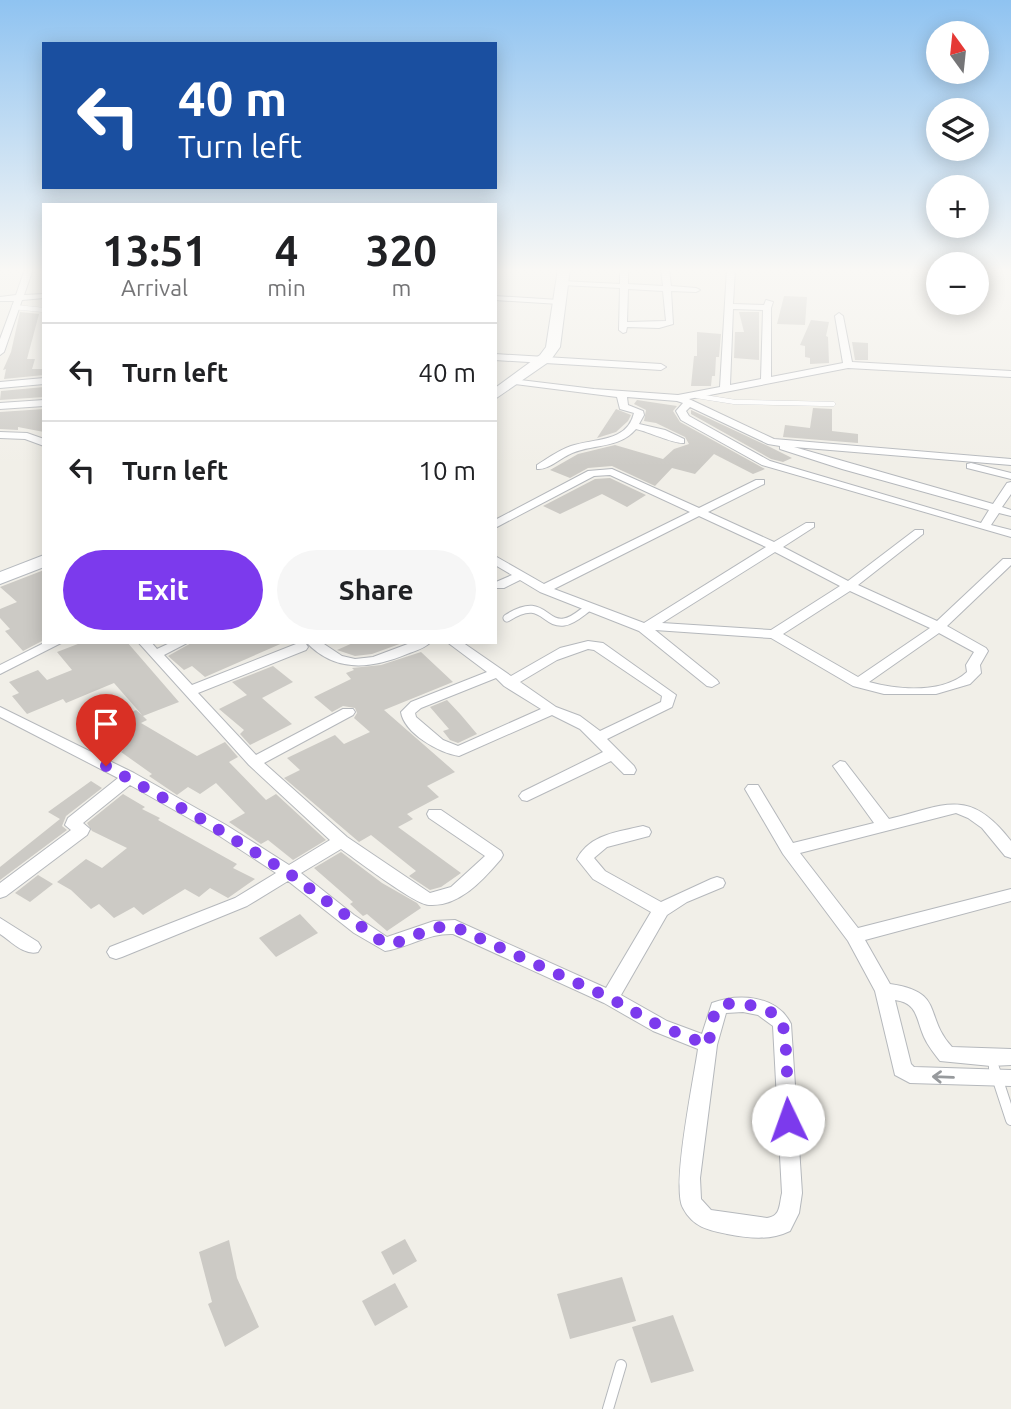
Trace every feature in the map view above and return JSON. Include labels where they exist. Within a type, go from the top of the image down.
[{"type":"main road","points":[[497,394],[545,358],[553,348],[555,335]]},
{"type":"main road","points":[[0,579],[42,561]]},
{"type":"street","points":[[0,352],[5,335]]},
{"type":"street","points":[[725,390],[728,335]]},
{"type":"street","points":[[766,381],[767,335]]},
{"type":"street","points":[[842,335],[848,365]]},
{"type":"street","points":[[497,357],[661,367]]},
{"type":"street","points":[[515,381],[688,399],[848,365],[1011,374]]},
{"type":"street","points":[[0,385],[42,381]]},
{"type":"street","points":[[541,467],[576,447],[616,441],[635,426],[638,411],[623,407],[622,394]]},
{"type":"street","points":[[688,399],[801,454],[1011,513]]},
{"type":"street","points":[[688,399],[681,411],[685,418],[780,468],[1011,534]]},
{"type":"street","points":[[0,406],[42,403]]},
{"type":"street","points":[[635,426],[661,432],[680,441]]},
{"type":"street","points":[[0,435],[27,436],[42,442]]},
{"type":"street","points":[[772,442],[1011,462]]},
{"type":"street","points":[[780,468],[801,454]]},
{"type":"street","points":[[932,456],[1011,476]]},
{"type":"street","points":[[497,524],[597,471],[618,474],[775,547],[981,650],[973,665],[974,673],[970,679],[954,686],[900,692],[872,688],[774,634],[646,627],[588,608],[544,589],[497,561]]},
{"type":"street","points":[[544,589],[760,482]]},
{"type":"street","points":[[984,527],[1011,485]]},
{"type":"street","points":[[646,627],[810,525]]},
{"type":"street","points":[[774,634],[849,586],[919,532]]},
{"type":"street","points":[[858,682],[939,627],[1007,562]]},
{"type":"street","points":[[500,585],[519,576]]},
{"type":"street","points":[[646,627],[712,683]]},
{"type":"street","points":[[509,683],[585,643],[598,646],[669,695],[667,704],[598,737]]},
{"type":"street","points":[[0,670],[53,644]]},
{"type":"street","points":[[146,644],[254,762],[341,841],[427,899],[439,900],[477,876],[495,855],[435,814]]},
{"type":"street","points":[[156,654],[178,644]]},
{"type":"street","points":[[190,691],[307,645],[343,662],[355,664],[369,662],[419,644]]},
{"type":"street","points":[[456,644],[551,710],[566,713],[583,722],[629,769]]},
{"type":"street","points":[[496,673],[416,705],[408,712],[409,719],[438,745],[449,751],[459,751],[551,710]]},
{"type":"street","points":[[0,711],[128,777],[290,874],[385,944],[399,943],[436,925],[455,927],[610,998],[660,1026],[708,1045]]},
{"type":"street","points":[[254,762],[348,712]]},
{"type":"street","points":[[527,796],[612,754]]},
{"type":"street","points":[[840,766],[885,826]]},
{"type":"street","points":[[0,892],[81,831],[82,829],[73,825],[74,822],[128,777]]},
{"type":"street","points":[[753,789],[789,850],[854,936],[884,991],[902,1069],[910,1075],[1004,1079]]},
{"type":"street","points":[[789,850],[943,810],[972,810],[986,821],[1011,852]]},
{"type":"street","points":[[643,832],[594,847],[585,859],[599,875],[661,910]]},
{"type":"street","points":[[116,952],[241,902],[341,841]]},
{"type":"street","points":[[610,998],[661,910],[690,893],[717,883]]},
{"type":"street","points":[[854,936],[1011,895]]},
{"type":"street","points":[[0,925],[32,947]]},
{"type":"street","points":[[884,991],[910,993],[919,999],[934,1039],[947,1055],[1011,1057]]},
{"type":"street","points":[[731,1002],[771,1011],[782,1024],[792,1192],[788,1216],[782,1225],[772,1228],[752,1227],[705,1219],[691,1203],[690,1178],[708,1045],[718,1008],[731,1002]]},
{"type":"lane","points":[[688,399],[833,404]]},
{"type":"lane","points":[[507,618],[529,609],[539,611],[557,623],[565,623],[572,621],[588,608]]},
{"type":"lane","points":[[991,1058],[1004,1079],[1011,1119]]},
{"type":"lane","points":[[608,1409],[621,1364]]},
{"type":"building","points":[[15,335],[33,335],[27,359],[35,359],[32,369],[42,369],[42,375],[4,379],[6,369],[3,370]]},
{"type":"building","points":[[697,335],[721,335],[719,357],[716,357],[715,376],[712,376],[711,386],[691,386],[694,356],[697,356]]},
{"type":"building","points":[[735,335],[759,335],[759,360],[734,358]]},
{"type":"building","points":[[805,335],[826,335],[829,363],[810,364],[810,358],[805,357],[805,346],[800,345]]},
{"type":"building","points":[[852,342],[868,343],[868,360],[855,360]]},
{"type":"building","points":[[42,387],[42,397],[0,400],[1,391]]},
{"type":"building","points":[[637,400],[677,406],[673,411],[680,422],[765,469],[753,474],[714,454],[695,474],[672,468],[655,486],[612,466],[588,468],[570,478],[550,470],[578,454],[615,445],[663,459],[674,449],[689,444],[685,437],[656,423],[644,421],[646,410],[634,404]]},
{"type":"building","points":[[813,408],[832,409],[832,431],[858,434],[858,443],[783,437],[785,425],[810,428]]},
{"type":"building","points":[[42,409],[42,432],[18,427],[18,430],[0,429],[0,412]]},
{"type":"building","points":[[616,409],[631,415],[628,421],[616,432],[597,438]]},
{"type":"building","points":[[691,410],[792,458],[783,462],[771,459],[691,414]]},
{"type":"building","points":[[610,478],[646,495],[627,507],[602,494],[560,514],[543,506],[595,479]]},
{"type":"building","points":[[42,571],[42,641],[23,651],[5,631],[10,629],[0,618],[0,609],[17,602],[0,587]]},
{"type":"building","points":[[78,644],[129,644],[179,702],[143,716],[147,720],[141,723],[197,756],[225,742],[238,757],[229,762],[266,800],[276,794],[326,840],[293,860],[268,840],[261,844],[229,822],[245,813],[216,783],[200,794],[188,787],[177,795],[149,776],[152,774],[121,752],[123,750],[100,727],[136,710],[142,715],[114,683],[66,703],[63,699],[27,714],[12,696],[19,693],[9,682],[38,670],[47,680],[72,670],[57,652]]},
{"type":"building","points":[[189,644],[280,644],[205,677],[192,666],[184,670],[168,656]]},
{"type":"building","points":[[350,644],[400,644],[372,654],[355,656],[337,650]]},
{"type":"building","points":[[421,652],[453,682],[384,710],[455,772],[427,786],[439,797],[407,814],[413,819],[398,827],[461,873],[441,887],[430,890],[409,876],[416,871],[371,835],[359,842],[284,778],[300,770],[287,758],[335,735],[344,744],[370,732],[354,718],[357,713],[355,708],[343,706],[332,712],[314,697],[351,679],[346,673],[354,670],[352,668],[381,665]]},
{"type":"building","points":[[273,666],[293,682],[262,698],[292,724],[250,745],[240,734],[244,730],[219,709],[247,695],[232,682]]},
{"type":"building","points":[[447,700],[477,734],[458,743],[450,740],[443,731],[449,729],[430,707]]},
{"type":"building","points":[[91,781],[102,788],[66,816],[62,826],[67,830],[0,880],[0,867],[60,819],[48,812]]},
{"type":"building","points":[[123,794],[145,807],[142,809],[160,818],[158,820],[237,864],[233,868],[255,879],[228,898],[210,888],[199,897],[185,889],[143,915],[134,907],[114,918],[99,904],[91,909],[71,890],[57,882],[86,859],[102,868],[127,848],[92,831],[87,823]]},
{"type":"building","points":[[341,852],[421,908],[387,931],[367,914],[363,916],[350,904],[353,902],[314,868]]},
{"type":"building","points":[[38,875],[53,884],[30,902],[15,893]]},
{"type":"building","points":[[300,914],[318,933],[276,957],[259,938]]},
{"type":"building","points":[[405,1239],[417,1261],[393,1275],[381,1252]]},
{"type":"building","points":[[229,1240],[237,1278],[259,1327],[225,1347],[208,1304],[212,1302],[199,1252]]},
{"type":"building","points":[[622,1277],[636,1321],[570,1339],[557,1294]]},
{"type":"building","points":[[395,1283],[408,1307],[375,1326],[362,1301]]},
{"type":"building","points":[[673,1315],[694,1371],[651,1383],[632,1327]]},
{"type":"route","points":[[106,766],[144,785],[290,874],[385,944],[399,943],[436,925],[455,927],[610,998],[660,1026],[708,1045],[718,1008],[731,1002],[771,1011],[779,1017],[782,1024],[788,1120]]}]
